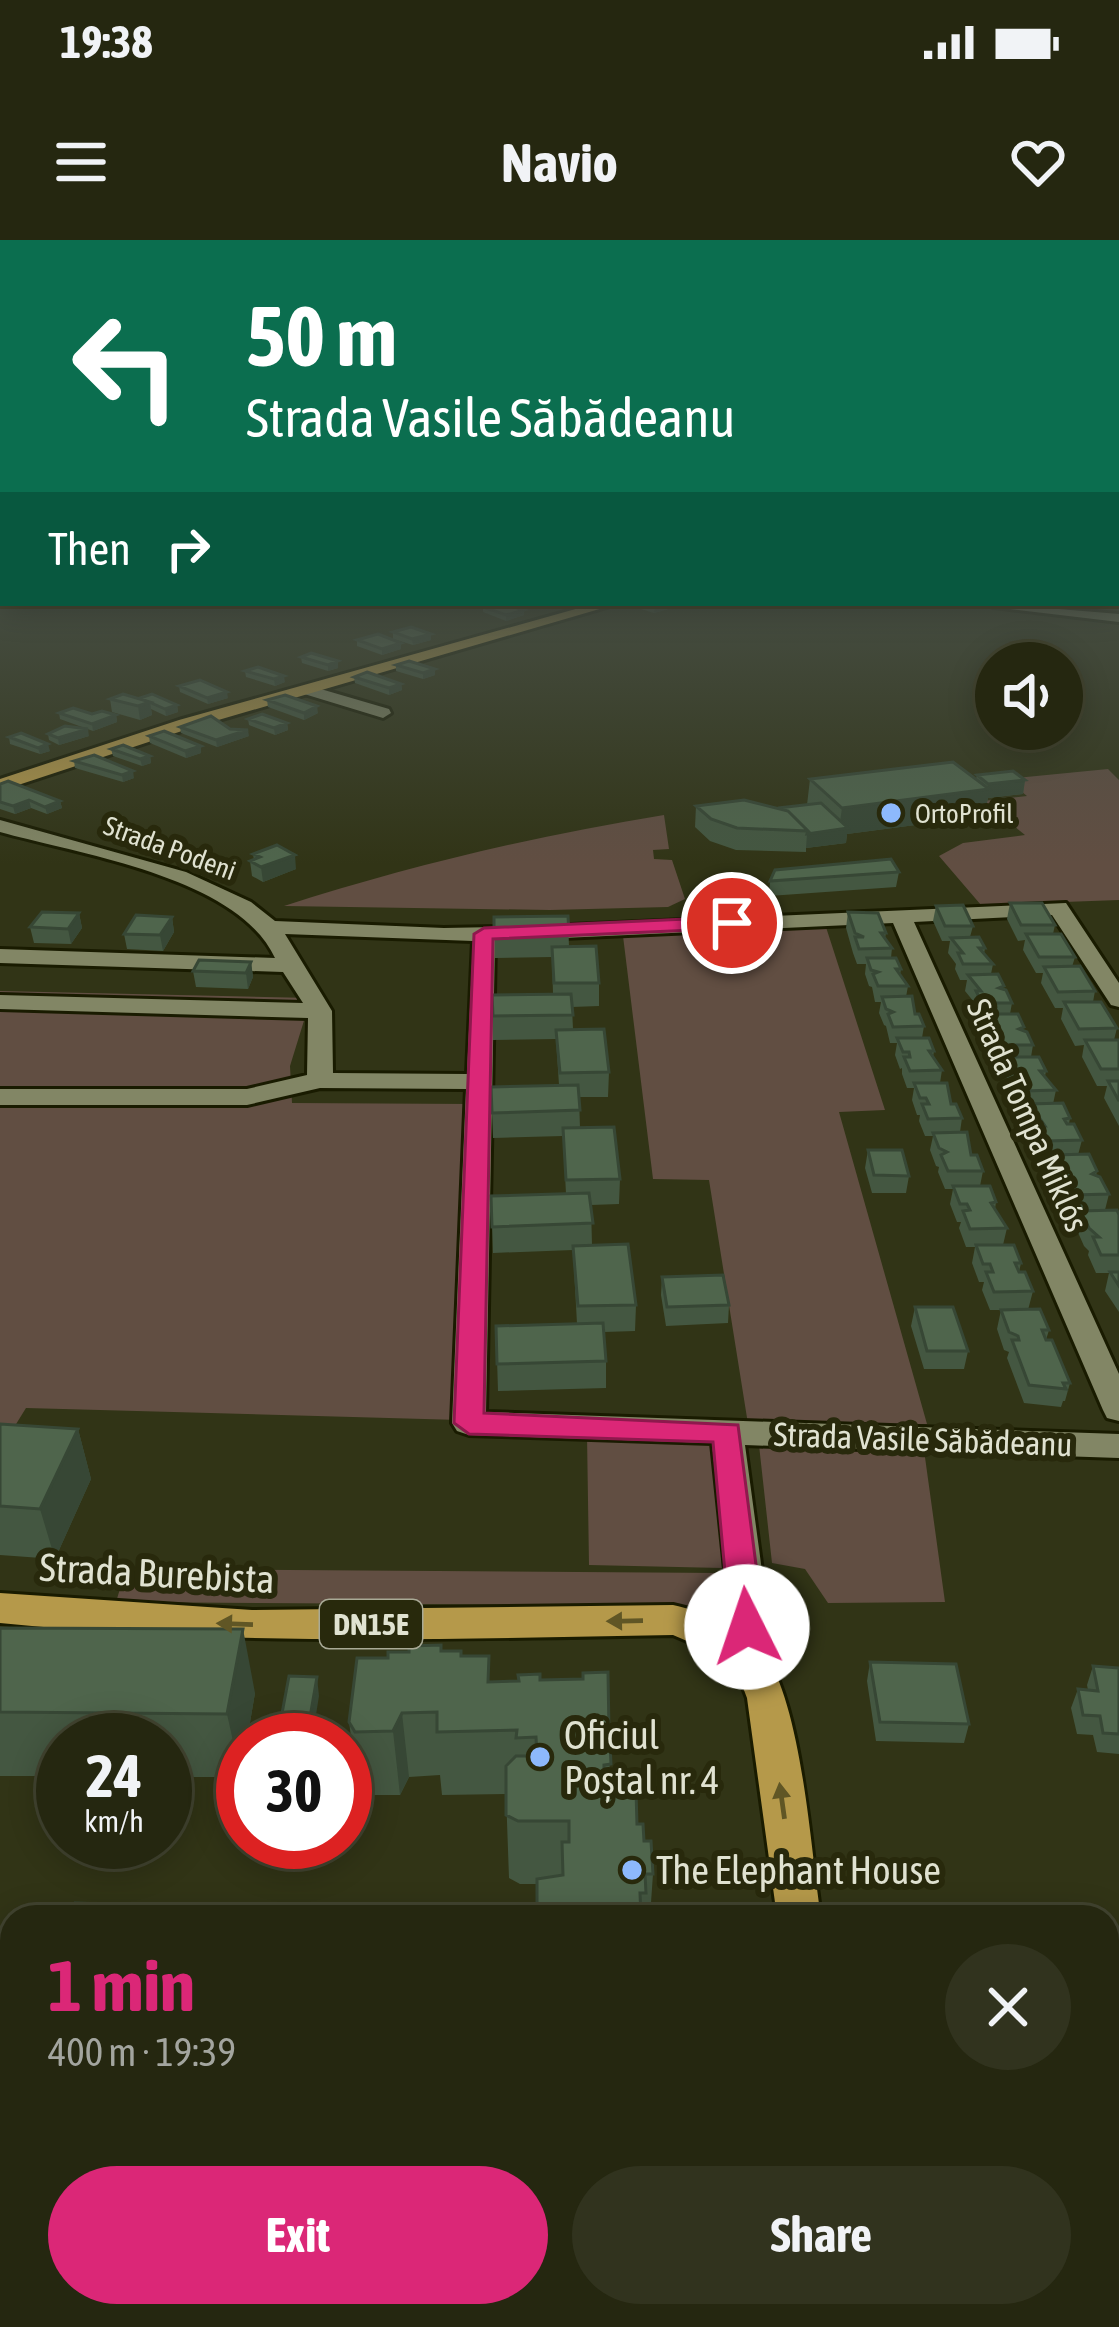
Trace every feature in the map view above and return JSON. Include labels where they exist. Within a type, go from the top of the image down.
[{"type":"main road","points":[[0,784],[379,669]]},
{"type":"main road","name":"Strada Burebista","points":[[0,1608],[62,1616],[280,1625],[673,1620],[737,1646]]},
{"type":"main road","points":[[737,1646],[756,1665],[767,1698],[797,1905]]},
{"type":"street","points":[[307,690],[383,713]]},
{"type":"street","name":"Strada Podeni","points":[[0,826],[200,887],[239,904],[270,927],[320,1011]]},
{"type":"street","points":[[270,927],[484,934],[1058,908],[1118,995]]},
{"type":"street","name":"Strada Tompa Miklós","points":[[900,915],[1119,1410]]},
{"type":"street","name":"Strada Vasile Săbădeanu","points":[[484,934],[469,1423],[1119,1446]]},
{"type":"street","points":[[0,956],[290,964]]},
{"type":"street","points":[[0,1002],[320,1011],[320,1080]]},
{"type":"street","points":[[0,1097],[247,1096],[320,1080],[479,1082]]},
{"type":"street","name":"Strada Vasile Săbădeanu","points":[[727,1432],[748,1608],[747,1627],[737,1646]]},
{"type":"shaded area","points":[[1108,769],[1119,780],[1119,900],[981,905],[939,856],[963,843],[1025,835],[983,801],[1027,796],[1006,779]]},
{"type":"shaded area","points":[[664,815],[669,849],[653,850],[654,859],[672,860],[685,899],[668,907],[284,906],[472,853]]},
{"type":"shaded area","points":[[825,924],[885,1110],[839,1112],[927,1424],[748,1424],[709,1180],[653,1179],[623,936]]},
{"type":"shaded area","points":[[0,991],[311,998],[290,1066],[292,1103],[472,1104],[460,1420],[26,1408],[0,1450]]},
{"type":"shaded area","points":[[587,1435],[715,1440],[722,1568],[589,1565]]},
{"type":"shaded area","points":[[759,1445],[924,1450],[945,1602],[828,1603],[805,1569],[772,1563]]},
{"type":"shaded area","points":[[126,1569],[721,1573],[724,1606],[116,1602]]},
{"type":"building","points":[[265,669],[284,676],[274,679],[245,671]]},
{"type":"building","points":[[367,672],[401,684],[389,688],[354,677]]},
{"type":"building","points":[[200,680],[227,692],[207,698],[179,686]]},
{"type":"building","points":[[123,694],[150,702],[138,706],[110,699]]},
{"type":"building","points":[[152,694],[177,705],[165,709],[140,698]]},
{"type":"building","points":[[285,695],[317,706],[304,713],[267,700]]},
{"type":"building","points":[[73,708],[116,715],[92,724],[59,713]]},
{"type":"building","points":[[262,714],[287,723],[274,728],[248,719]]},
{"type":"building","points":[[211,716],[230,729],[248,730],[216,740],[180,727]]},
{"type":"building","points":[[65,726],[88,729],[58,738],[48,734]]},
{"type":"building","points":[[164,731],[201,746],[185,751],[149,736]]},
{"type":"building","points":[[21,733],[48,744],[38,748],[9,737]]},
{"type":"building","points":[[123,745],[150,756],[140,759],[111,749]]},
{"type":"building","points":[[94,755],[133,771],[122,775],[74,761]]},
{"type":"building","points":[[953,762],[989,789],[842,808],[810,779]]},
{"type":"building","points":[[1013,771],[1025,780],[988,784],[977,775]]},
{"type":"building","points":[[8,781],[60,801],[45,807],[29,800],[13,806],[0,802],[0,784]]},
{"type":"building","points":[[744,800],[788,811],[808,831],[737,828],[711,819],[696,806]]},
{"type":"building","points":[[821,803],[848,828],[807,834],[788,811],[778,808]]},
{"type":"building","points":[[277,845],[295,855],[261,867],[250,861],[260,857],[253,854]]},
{"type":"building","points":[[891,859],[899,872],[770,881],[775,870]]},
{"type":"building","points":[[1010,903],[1042,903],[1055,925],[1021,925]]},
{"type":"building","points":[[963,905],[973,926],[945,926],[936,906]]},
{"type":"building","points":[[42,912],[79,913],[68,929],[30,927]]},
{"type":"building","points":[[848,912],[878,913],[886,933],[881,933],[892,948],[859,949],[855,937],[864,937],[855,933]]},
{"type":"building","points":[[136,915],[172,917],[160,935],[124,934]]},
{"type":"building","points":[[568,916],[569,934],[494,935],[494,917]]},
{"type":"building","points":[[1026,934],[1061,934],[1075,957],[1039,957]]},
{"type":"building","points":[[979,937],[985,948],[979,948],[993,964],[963,964],[958,953],[963,953],[951,938]]},
{"type":"building","points":[[596,946],[599,983],[554,983],[552,947]]},
{"type":"building","points":[[867,958],[896,958],[901,969],[896,969],[908,986],[878,986],[873,974],[878,972],[871,970]]},
{"type":"building","points":[[199,960],[251,962],[246,973],[193,971]]},
{"type":"building","points":[[1080,966],[1095,991],[1058,992],[1044,967]]},
{"type":"building","points":[[998,974],[1004,986],[999,988],[1006,990],[1012,1003],[982,1003],[976,991],[981,991],[968,975]]},
{"type":"building","points":[[571,994],[573,1015],[493,1016],[492,995]]},
{"type":"building","points":[[912,996],[915,1014],[924,1026],[893,1027],[888,1014],[893,1012],[886,1009],[882,997]]},
{"type":"building","points":[[1064,1002],[1101,1002],[1117,1028],[1079,1029]]},
{"type":"building","points":[[987,1014],[1018,1014],[1024,1027],[1019,1029],[1027,1032],[1033,1045],[1001,1045],[996,1032],[1000,1032]]},
{"type":"building","points":[[604,1029],[609,1072],[560,1073],[556,1030]]},
{"type":"building","points":[[897,1038],[929,1038],[934,1051],[929,1051],[942,1070],[910,1071],[904,1057],[910,1057],[909,1052],[903,1052]]},
{"type":"building","points":[[1085,1040],[1119,1040],[1119,1069],[1101,1069]]},
{"type":"building","points":[[1007,1057],[1039,1057],[1046,1071],[1040,1071],[1056,1090],[1023,1091],[1017,1077],[1022,1077]]},
{"type":"building","points":[[1108,1081],[1119,1081],[1119,1101]]},
{"type":"building","points":[[914,1083],[947,1083],[951,1104],[956,1104],[962,1118],[928,1119],[922,1104],[929,1104],[920,1098]]},
{"type":"building","points":[[578,1085],[580,1110],[492,1113],[491,1087]]},
{"type":"building","points":[[1063,1103],[1070,1118],[1064,1119],[1074,1124],[1082,1140],[1047,1141],[1040,1126],[1045,1126],[1030,1104]]},
{"type":"building","points":[[614,1127],[620,1179],[566,1180],[563,1128]]},
{"type":"building","points":[[967,1132],[971,1155],[977,1155],[983,1171],[948,1171],[941,1155],[947,1152],[939,1148],[933,1133]]},
{"type":"building","points":[[868,1150],[902,1150],[909,1176],[874,1175]]},
{"type":"building","points":[[1089,1154],[1097,1171],[1092,1174],[1100,1177],[1109,1194],[1073,1195],[1065,1179],[1070,1178],[1054,1155]]},
{"type":"building","points":[[953,1186],[990,1186],[996,1202],[991,1203],[1007,1228],[970,1229],[963,1211],[970,1210],[967,1204],[960,1204]]},
{"type":"building","points":[[589,1193],[593,1223],[492,1227],[491,1196]]},
{"type":"building","points":[[1117,1210],[1119,1255],[1101,1255],[1093,1237],[1099,1237],[1080,1211]]},
{"type":"building","points":[[628,1244],[636,1305],[578,1306],[573,1246]]},
{"type":"building","points":[[976,1245],[1014,1245],[1021,1263],[1015,1263],[1033,1291],[994,1292],[986,1272],[993,1272],[990,1264],[983,1264]]},
{"type":"building","points":[[723,1275],[729,1305],[667,1307],[662,1277]]},
{"type":"building","points":[[915,1307],[953,1307],[968,1351],[927,1351]]},
{"type":"building","points":[[1040,1309],[1049,1330],[1042,1330],[1046,1340],[1052,1340],[1070,1383],[1063,1383],[1066,1389],[1029,1385],[1012,1340],[1019,1340],[1018,1336],[1009,1332],[1001,1310]]},
{"type":"building","points":[[603,1323],[606,1361],[497,1364],[496,1326]]},
{"type":"building","points":[[0,1424],[78,1429],[40,1509],[0,1506]]},
{"type":"building","points":[[0,1628],[243,1629],[227,1713],[0,1712]]},
{"type":"building","points":[[441,1645],[441,1651],[461,1651],[461,1656],[489,1656],[488,1682],[519,1681],[518,1675],[540,1674],[540,1680],[583,1679],[583,1673],[608,1672],[609,1731],[603,1730],[604,1743],[610,1743],[611,1764],[604,1765],[604,1792],[636,1791],[637,1824],[643,1824],[644,1841],[651,1841],[653,1874],[645,1874],[646,1893],[640,1893],[640,1905],[537,1905],[537,1879],[563,1875],[562,1842],[569,1842],[569,1821],[518,1821],[506,1815],[506,1766],[516,1756],[537,1756],[536,1737],[516,1738],[517,1730],[437,1732],[437,1712],[402,1713],[393,1731],[372,1732],[372,1713],[350,1713],[357,1658],[409,1652],[409,1646]]},
{"type":"building","points":[[870,1662],[956,1664],[969,1724],[880,1722]]},
{"type":"building","points":[[1093,1666],[1119,1668],[1119,1734],[1103,1733],[1100,1716],[1083,1715],[1078,1689],[1098,1691]]},
{"type":"building","points":[[289,1676],[317,1677],[311,1713],[282,1713]]},
{"type":"place","name":"OrtoProfil","points":[[891,813]]},
{"type":"place","name":"Oficiul Poștal nr. 4","points":[[540,1757]]},
{"type":"place","name":"The Elephant House","points":[[632,1870]]},
{"type":"route","points":[[732,923],[484,934],[469,1423],[727,1432],[747,1627]]}]
